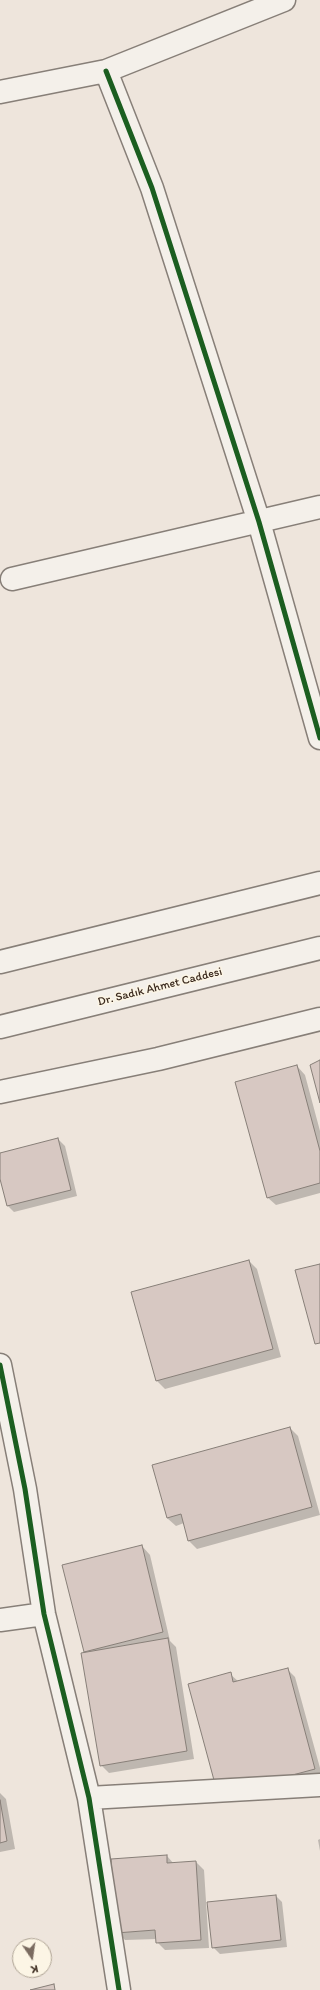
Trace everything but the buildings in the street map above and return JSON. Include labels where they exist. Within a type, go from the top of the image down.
[{"type":"street","points":[[0,92],[106,71],[284,0]]},
{"type":"street","points":[[106,71],[152,188],[258,522],[320,738]]},
{"type":"street","points":[[12,579],[320,507]]},
{"type":"street","points":[[0,962],[320,883]]},
{"type":"street","name":"Dr. Sadık Ahmet Caddesi","points":[[0,1027],[320,948]]},
{"type":"street","points":[[0,1092],[158,1059],[320,1019]]},
{"type":"street","points":[[0,1366],[25,1489],[44,1614],[89,1798],[119,1990]]},
{"type":"street","points":[[0,1620],[44,1614]]},
{"type":"street","points":[[89,1798],[320,1785]]},
{"type":"cycle path","points":[[106,71],[152,188],[259,522],[320,738]]},
{"type":"cycle path","points":[[0,1365],[25,1489],[44,1614],[89,1798],[119,1990]]}]
